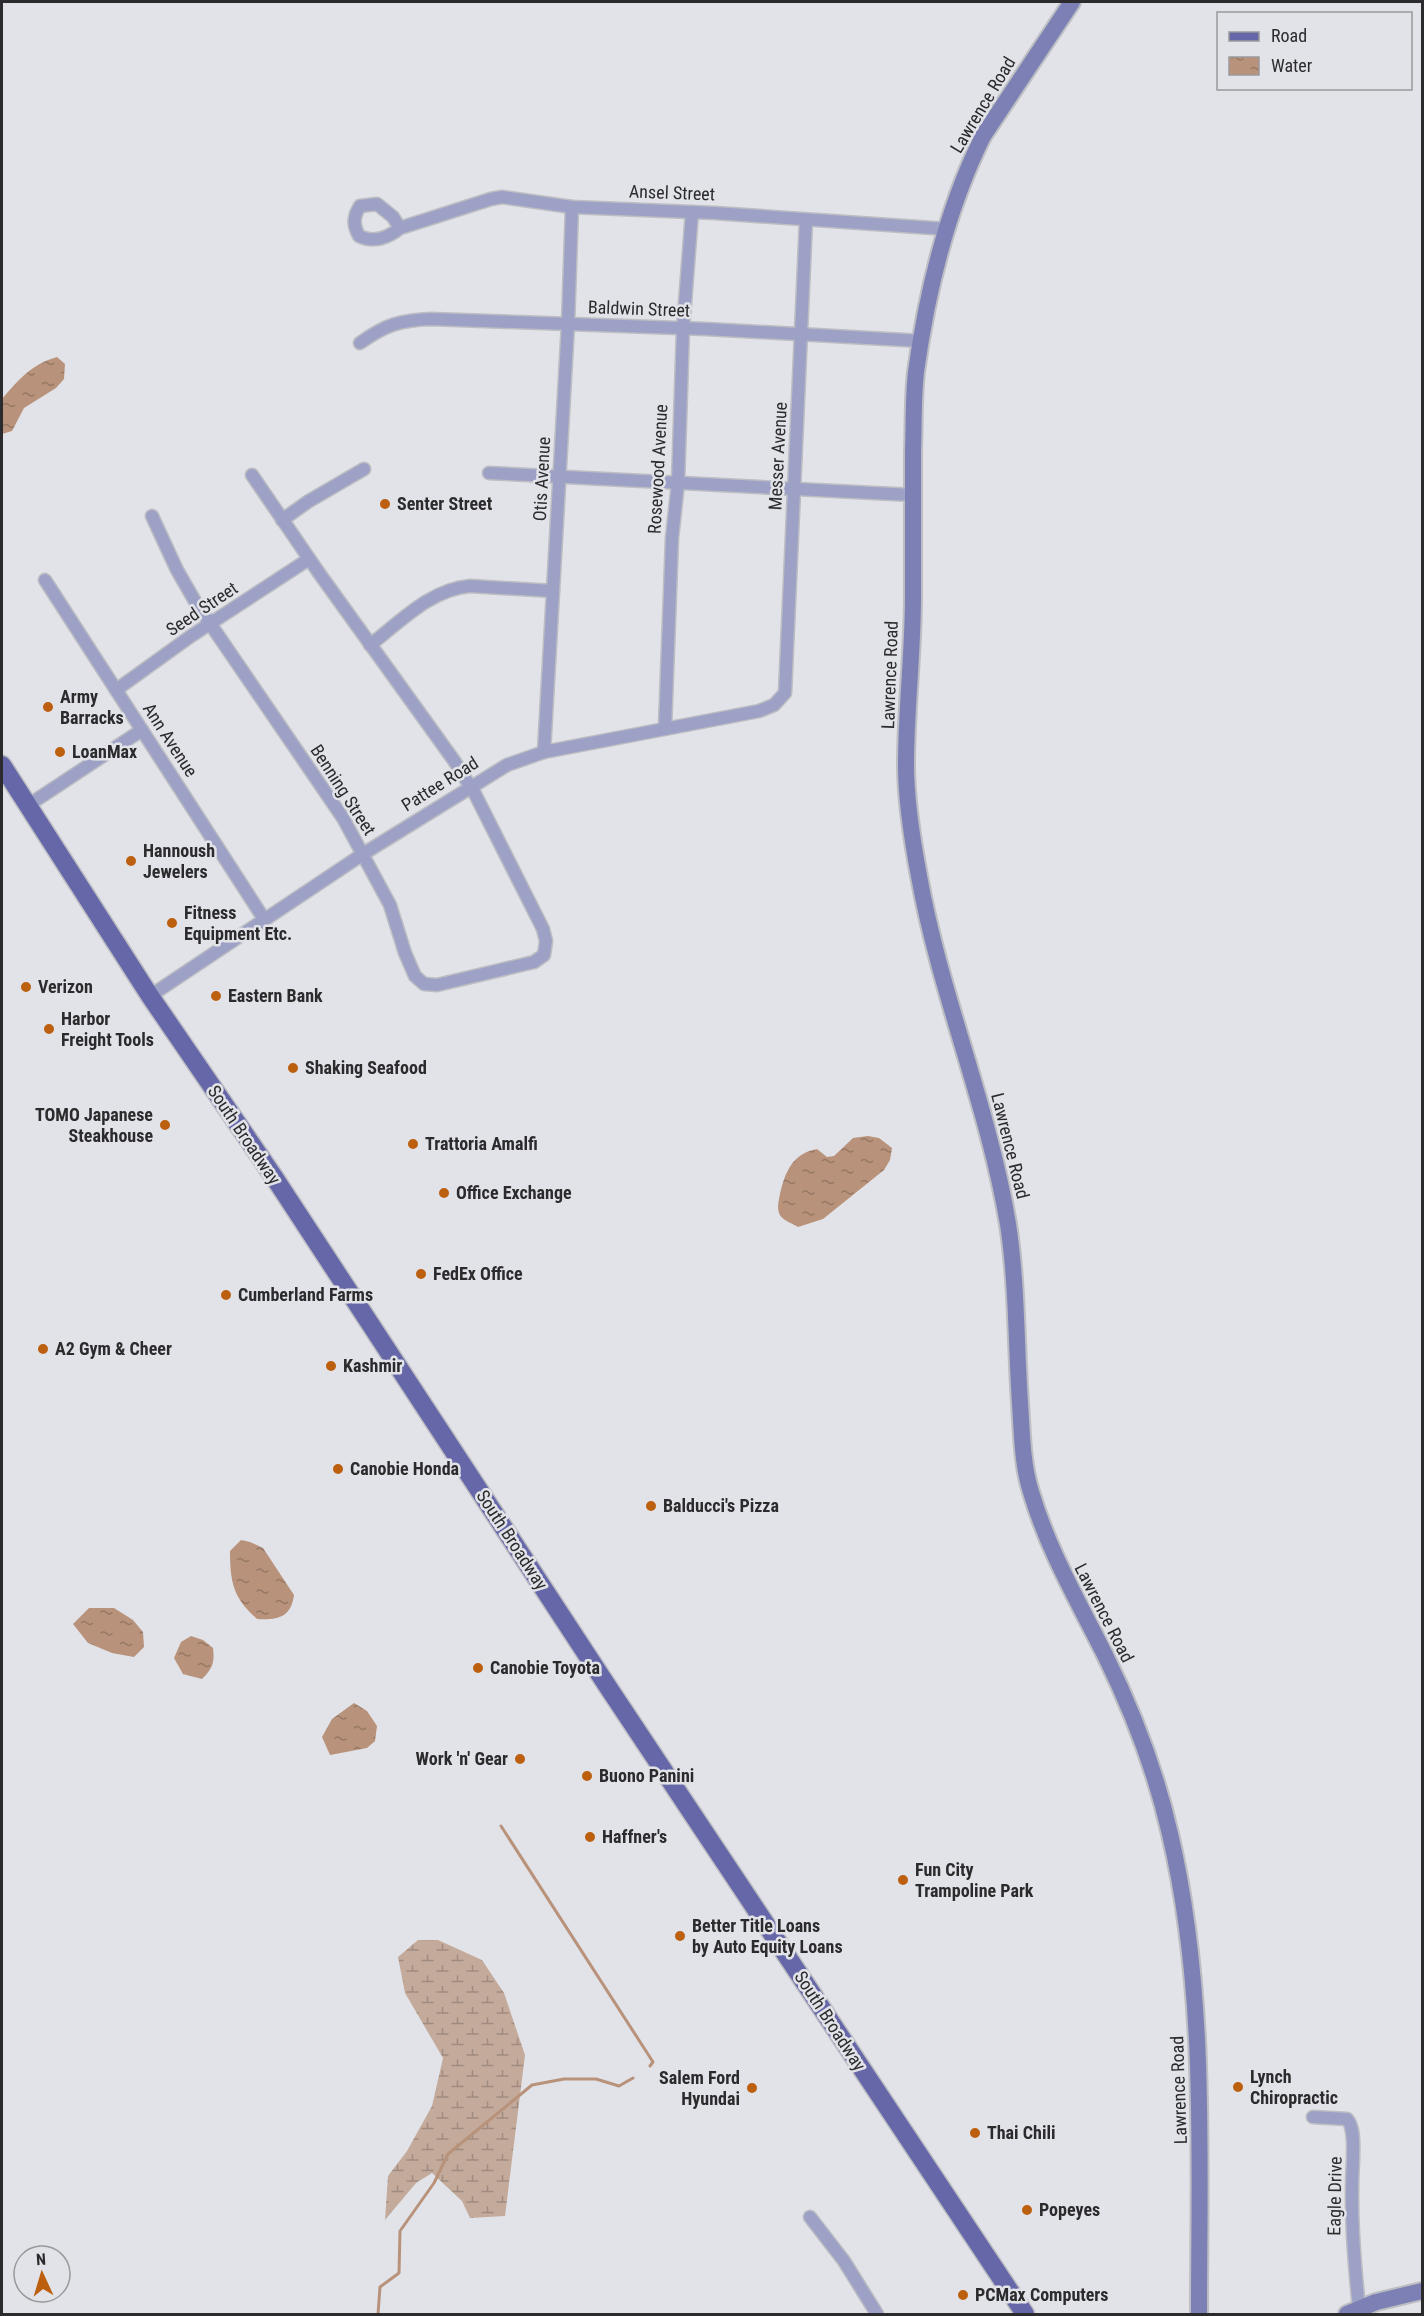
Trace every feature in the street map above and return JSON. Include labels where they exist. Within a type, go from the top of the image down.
[{"type":"main road","name":"South Broadway","points":[[2,765],[150,996],[274,1177],[1021,2313]]},
{"type":"street","name":"Lawrence Road","points":[[1072,2],[983,136],[961,183],[930,295],[914,398],[913,604],[906,770],[913,846],[931,931],[946,993],[988,1133],[1008,1224],[1015,1289],[1022,1435],[1029,1485],[1044,1533],[1104,1654],[1134,1722],[1170,1833],[1180,1883],[1193,1982],[1199,2070],[1201,2145],[1198,2314]]},
{"type":"street","name":"Ansel Street","points":[[400,228],[496,198],[572,207],[692,212],[947,229]]},
{"type":"street","name":"Otis Avenue","points":[[544,752],[568,324],[572,207]]},
{"type":"street","name":"Rosewood Avenue","points":[[664,728],[672,549],[678,483],[683,329],[692,212]]},
{"type":"street","name":"Messer Avenue","points":[[785,693],[806,220]]},
{"type":"street","name":"Baldwin Street","points":[[360,343],[391,324],[410,320],[568,324],[922,341]]},
{"type":"street","points":[[282,520],[309,501],[364,469]]},
{"type":"street","points":[[489,474],[913,495]]},
{"type":"street","points":[[252,476],[471,786]]},
{"type":"street","name":"Benning Street","points":[[152,516],[177,570],[196,603],[213,623],[272,715],[343,818],[390,905],[415,976],[424,984],[437,986],[522,966],[544,955],[546,941],[543,929],[471,786]]},
{"type":"street","name":"Seed Street","points":[[116,690],[309,559]]},
{"type":"street","name":"Ann Avenue","points":[[45,580],[264,919]]},
{"type":"street","points":[[370,645],[435,596],[457,587],[553,591]]},
{"type":"street","name":"Pattee Road","points":[[150,996],[363,854],[507,765],[544,752],[759,711],[774,705],[785,693]]},
{"type":"street","points":[[27,806],[142,730]]},
{"type":"street","name":"Eagle Drive","points":[[1313,2117],[1347,2120],[1350,2123],[1353,2149],[1353,2312]]},
{"type":"street","points":[[810,2217],[843,2261],[877,2314]]},
{"type":"street","points":[[1353,2312],[1376,2302],[1422,2291]]},
{"type":"green space","points":[[418,1940],[438,1940],[482,1960],[504,1993],[525,2055],[505,2216],[470,2218],[462,2201],[432,2173],[416,2183],[385,2220],[388,2176],[407,2151],[432,2106],[443,2058],[405,1993],[398,1957]]},
{"type":"water","points":[[57,357],[65,364],[64,379],[56,388],[24,408],[12,431],[2,434],[2,399],[33,368]]},
{"type":"water","points":[[868,1136],[879,1138],[892,1148],[890,1160],[884,1170],[823,1219],[798,1227],[782,1218],[778,1208],[780,1194],[788,1171],[796,1159],[817,1149],[827,1157],[834,1156],[853,1138]]},
{"type":"water","points":[[241,1540],[263,1548],[294,1595],[290,1609],[282,1616],[257,1619],[243,1604],[234,1589],[230,1551]]},
{"type":"water","points":[[89,1608],[114,1608],[133,1620],[143,1632],[144,1647],[134,1657],[112,1653],[88,1643],[73,1624]]},
{"type":"water","points":[[191,1636],[203,1640],[213,1648],[212,1665],[202,1679],[183,1674],[174,1658],[181,1642]]},
{"type":"water","points":[[354,1703],[367,1711],[377,1726],[375,1741],[367,1748],[330,1755],[322,1737],[332,1719]]},
{"type":"waterway","points":[[501,1826],[653,2062],[650,2066]]},
{"type":"waterway","points":[[378,2314],[380,2287],[399,2273],[400,2231],[434,2183],[448,2154],[532,2085],[564,2079],[596,2079],[619,2086],[633,2078]]},
{"type":"place","name":"Senter Street","points":[[385,504]]},
{"type":"place","name":"Army Barracks","points":[[48,707]]},
{"type":"place","name":"LoanMax","points":[[60,752]]},
{"type":"place","name":"Hannoush Jewelers","points":[[131,861]]},
{"type":"place","name":"Fitness Equipment Etc.","points":[[172,923]]},
{"type":"place","name":"Verizon","points":[[26,987]]},
{"type":"place","name":"Eastern Bank","points":[[216,996]]},
{"type":"place","name":"Harbor Freight Tools","points":[[49,1029]]},
{"type":"place","name":"Shaking Seafood","points":[[293,1068]]},
{"type":"place","name":"TOMO Japanese Steakhouse","points":[[165,1125]]},
{"type":"place","name":"Trattoria Amalfi","points":[[413,1144]]},
{"type":"place","name":"Office Exchange","points":[[444,1193]]},
{"type":"place","name":"FedEx Office","points":[[421,1274]]},
{"type":"place","name":"Cumberland Farms","points":[[226,1295]]},
{"type":"place","name":"A2 Gym & Cheer","points":[[43,1349]]},
{"type":"place","name":"Kashmir","points":[[331,1366]]},
{"type":"place","name":"Canobie Honda","points":[[338,1469]]},
{"type":"place","name":"Balducci's Pizza","points":[[651,1506]]},
{"type":"place","name":"Canobie Toyota","points":[[478,1668]]},
{"type":"place","name":"Work 'n' Gear","points":[[520,1759]]},
{"type":"place","name":"Buono Panini","points":[[587,1776]]},
{"type":"place","name":"Haffner's","points":[[590,1837]]},
{"type":"place","name":"Fun City Trampoline Park","points":[[903,1880]]},
{"type":"place","name":"Better Title Loans by Auto Equity Loans","points":[[680,1936]]},
{"type":"place","name":"Lynch Chiropractic","points":[[1238,2087]]},
{"type":"place","name":"Salem Ford Hyundai","points":[[752,2088]]},
{"type":"place","name":"Thai Chili","points":[[975,2133]]},
{"type":"place","name":"Popeyes","points":[[1027,2210]]},
{"type":"place","name":"PCMax Computers","points":[[963,2295]]}]
